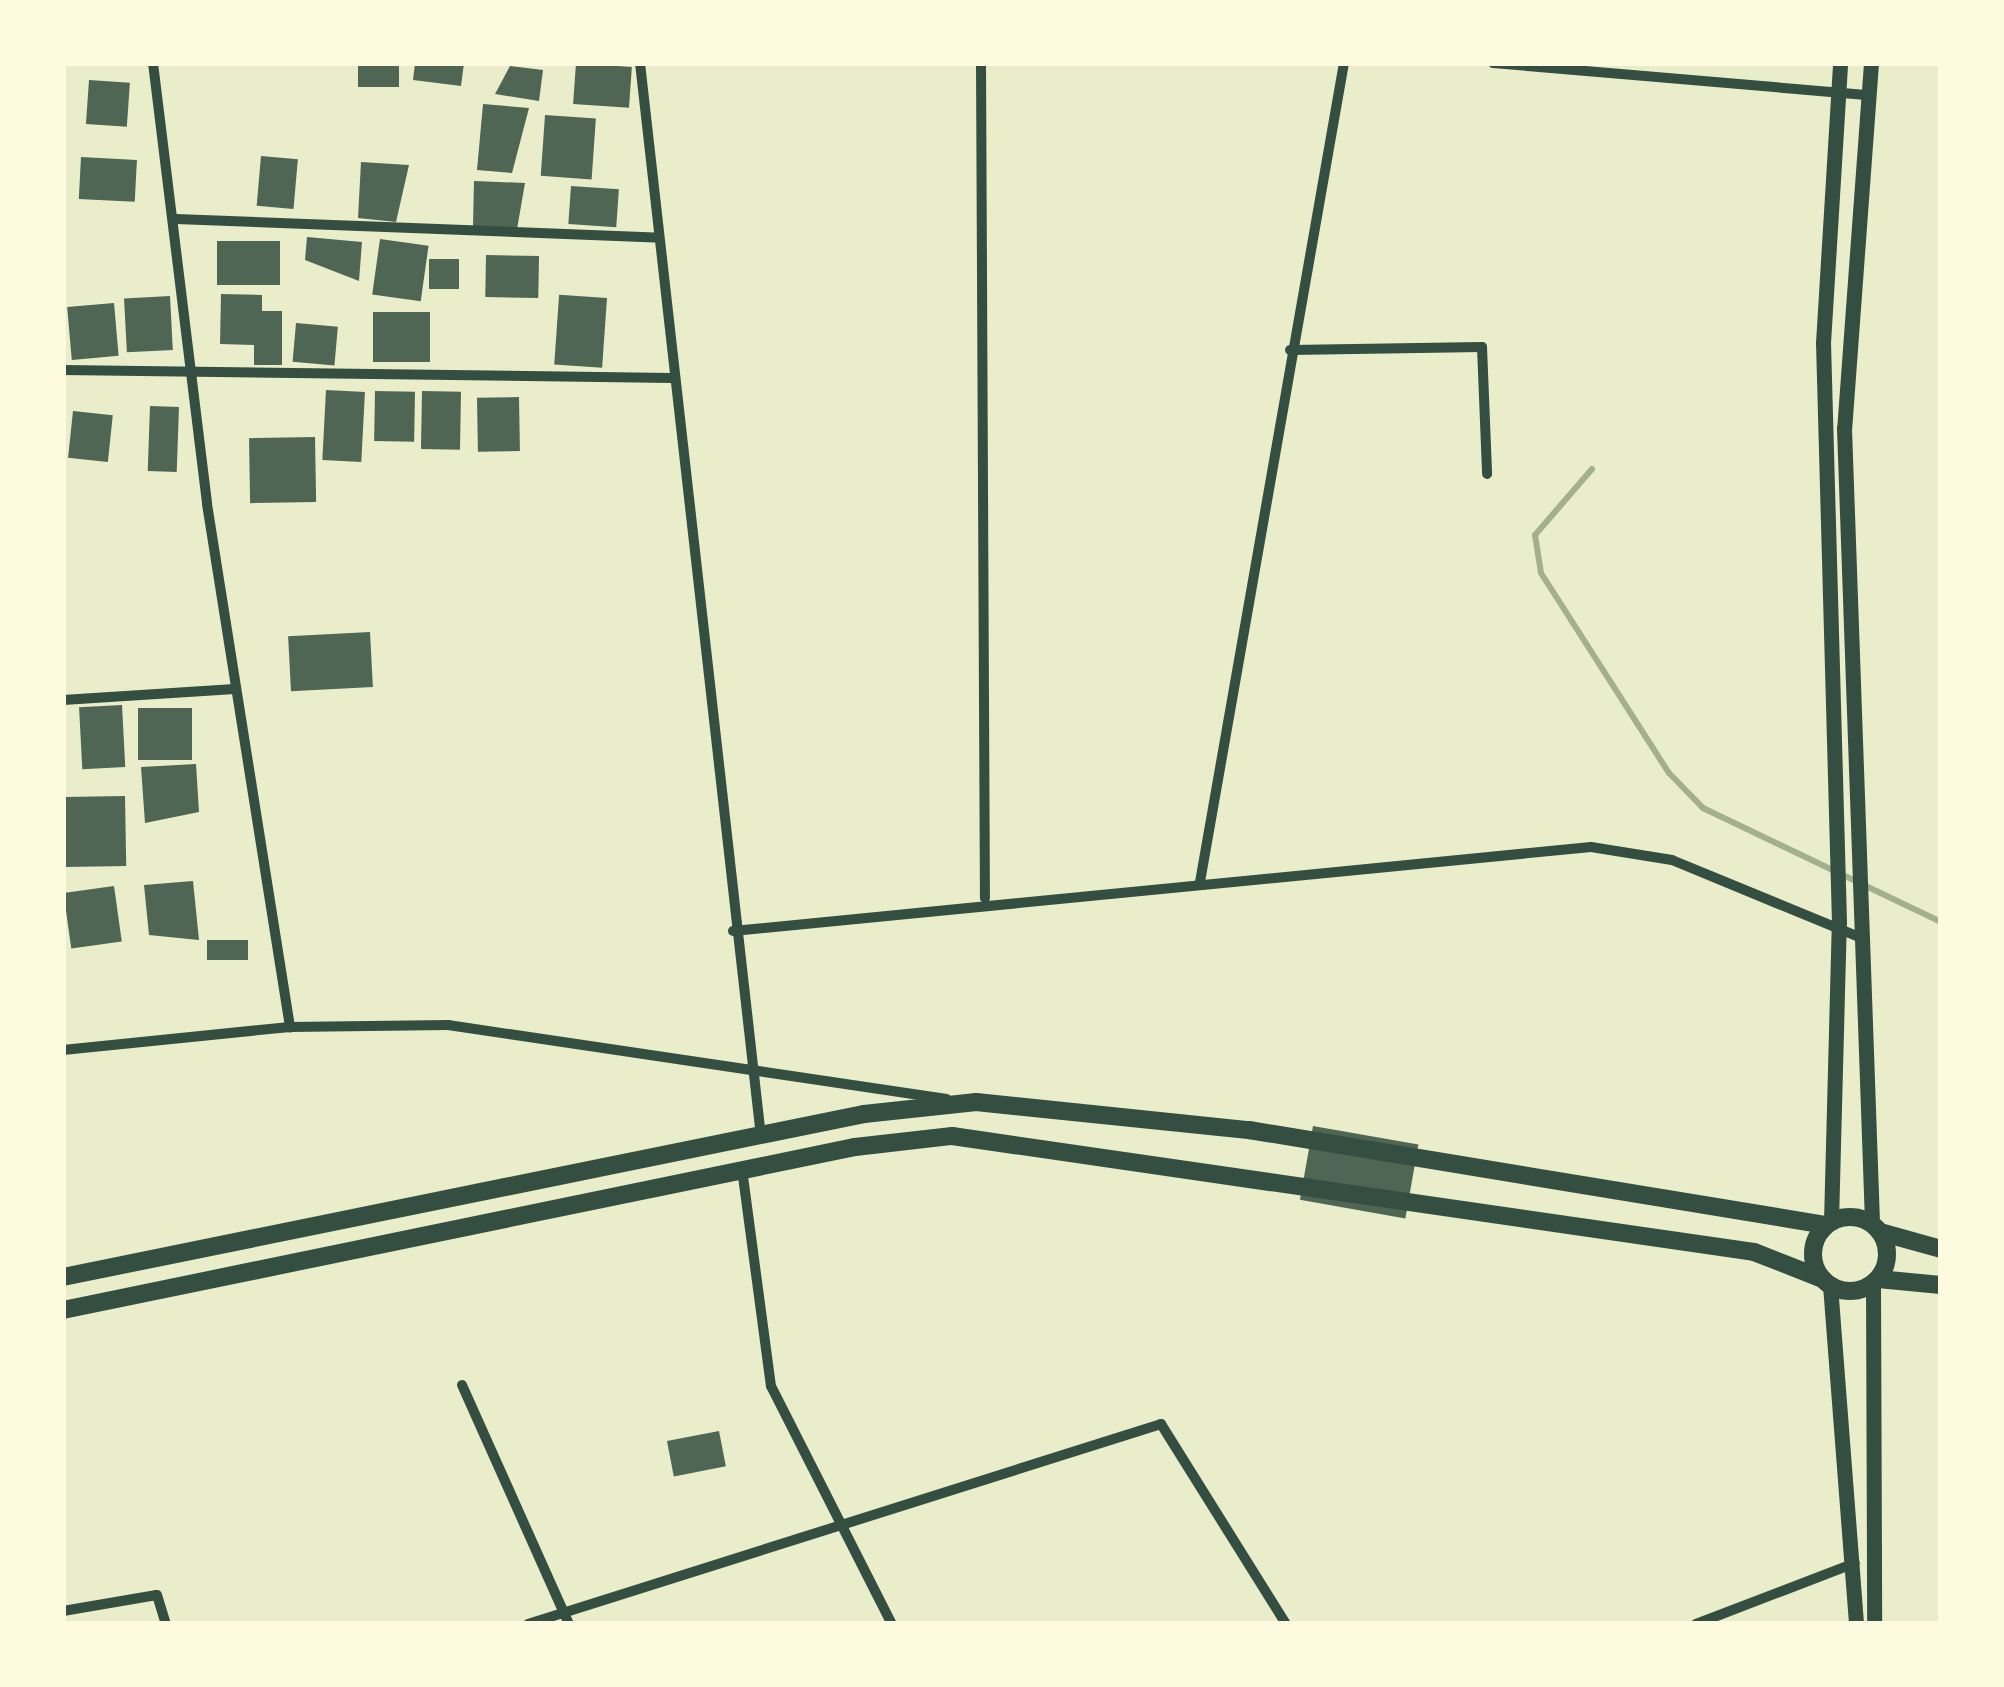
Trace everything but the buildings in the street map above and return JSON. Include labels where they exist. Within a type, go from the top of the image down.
[{"type":"highway","points":[[63,1277],[761,1137],[976,1102],[1060,1104],[1876,1228],[1941,1249]]},
{"type":"highway","points":[[1056,1143],[1060,1104]]},
{"type":"highway","points":[[63,1310],[742,1169],[927,1138],[1056,1143],[1754,1252],[1827,1282],[1941,1286]]},
{"type":"highway","points":[[1827,1282],[1814,1245],[1829,1223]]},
{"type":"highway","points":[[1876,1228],[1876,1281]]},
{"type":"main road","points":[[1829,1223],[1839,929],[1823,343],[1840,63]]},
{"type":"main road","points":[[1871,63],[1844,351],[1859,931],[1876,1228]]},
{"type":"main road","points":[[1874,1624],[1876,1281]]},
{"type":"main road","points":[[1827,1282],[1855,1563],[1856,1624]]},
{"type":"street","points":[[153,63],[199,370],[235,689],[290,1027]]},
{"type":"street","points":[[640,63],[655,237],[733,931],[761,1137]]},
{"type":"street","points":[[981,63],[986,898]]},
{"type":"street","points":[[1201,882],[1290,350],[1344,63]]},
{"type":"street","points":[[1493,63],[1616,69],[1866,95]]},
{"type":"street","points":[[176,219],[655,237]]},
{"type":"street","points":[[1290,350],[1483,347],[1486,474]]},
{"type":"street","points":[[63,370],[672,378]]},
{"type":"street","points":[[63,700],[235,689]]},
{"type":"street","points":[[733,931],[986,898],[1636,850],[1839,929],[1859,931]]},
{"type":"street","points":[[63,1050],[290,1027],[448,1025],[751,1078],[976,1102]]},
{"type":"street","points":[[742,1169],[771,1386],[892,1624]]},
{"type":"street","points":[[462,1385],[566,1618]]},
{"type":"street","points":[[528,1624],[566,1618],[1161,1424],[1286,1624]]},
{"type":"street","points":[[1696,1624],[1855,1563]]},
{"type":"street","points":[[63,1611],[157,1595],[166,1624]]},
{"type":"waterway","points":[[1592,469],[1535,535],[1541,573],[1669,773],[1703,808],[1941,922]]}]
